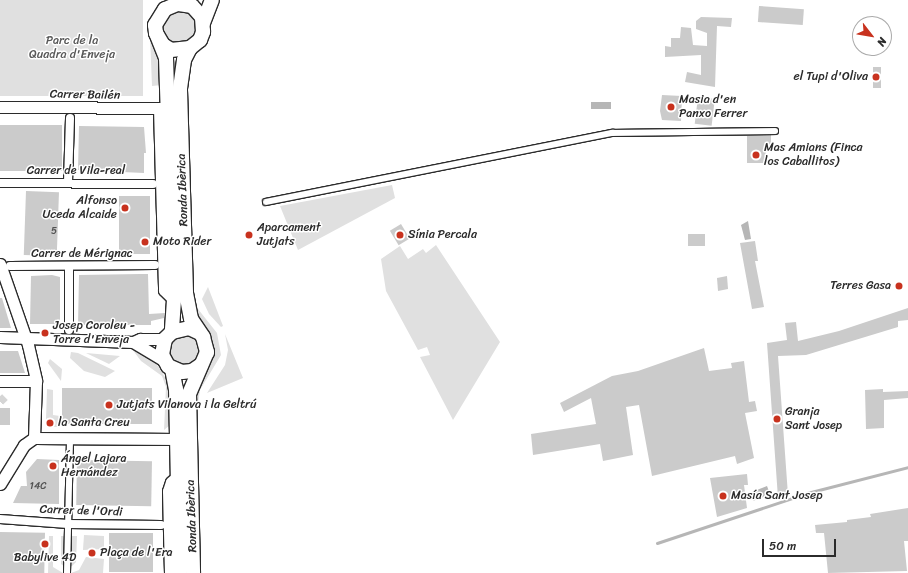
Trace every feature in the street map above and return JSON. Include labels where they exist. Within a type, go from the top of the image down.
[{"type":"street","points":[[159,0],[159,16],[155,25],[156,33],[163,45],[171,50],[190,48]]},
{"type":"street","name":"Ronda Ibèrica","points":[[193,573],[189,394],[207,352],[203,337],[198,332],[189,312],[186,293],[180,95],[184,60],[190,48],[200,40],[203,23],[212,0]]},
{"type":"street","points":[[159,16],[183,2],[195,8],[203,23]]},
{"type":"street","name":"Ronda Ibèrica","points":[[156,33],[166,58],[164,108],[174,300],[168,336],[162,347],[176,390],[180,573]]},
{"type":"street","name":"Carrer Bailén","points":[[0,107],[164,108]]},
{"type":"street","points":[[68,182],[70,118]]},
{"type":"street","name":"Carrer de Vila-real","points":[[0,183],[68,182],[153,184]]},
{"type":"street","points":[[5,265],[36,381],[34,438]]},
{"type":"street","name":"Carrer de Mérignac","points":[[5,265],[155,265]]},
{"type":"street","points":[[69,266],[69,330]]},
{"type":"street","points":[[0,337],[133,342],[140,339],[168,336],[189,328],[198,332]]},
{"type":"street","points":[[133,342],[169,366],[182,372],[192,371],[201,365]]},
{"type":"street","points":[[0,381],[36,381]]},
{"type":"street","points":[[0,484],[24,445],[34,438],[177,439]]},
{"type":"street","name":"Ronda Ibèrica","points":[[170,573],[168,491],[170,482],[178,476]]},
{"type":"street","name":"Carrer de l'Ordi","points":[[0,519],[68,524],[161,526]]},
{"type":"lane","points":[[266,202],[612,133],[775,131]]},
{"type":"lane","points":[[67,573],[70,438]]},
{"type":"green space","name":"Parc de la Quadra d'Enveja","points":[[0,0],[143,0],[143,96],[0,96]]},
{"type":"green space","points":[[177,10],[183,10],[187,11],[194,17],[197,27],[196,34],[190,41],[183,44],[177,44],[173,43],[166,37],[163,30],[163,24],[164,20],[170,13]]},
{"type":"green space","points":[[150,34],[162,59],[162,85],[152,86]]},
{"type":"green space","points":[[187,97],[193,274],[191,274]]},
{"type":"green space","points":[[392,185],[395,198],[298,250],[280,206]]},
{"type":"green space","points":[[436,245],[500,342],[453,420],[420,357],[430,355],[427,347],[418,350],[386,291],[381,259],[400,246],[408,259],[423,249],[426,253]]},
{"type":"green space","points":[[208,287],[223,326],[221,327],[209,314],[202,299]]},
{"type":"green space","points":[[191,299],[195,299],[198,309],[217,333],[221,355],[200,390],[196,417],[193,395],[214,353],[213,342],[198,321]]},
{"type":"green space","points":[[225,334],[243,378],[207,393],[225,365],[228,350]]},
{"type":"green space","points":[[184,335],[195,339],[199,350],[195,361],[184,365],[173,361],[169,350],[173,339]]},
{"type":"green space","points":[[132,349],[139,350],[154,360],[170,385],[170,425],[164,430],[166,387],[162,376],[141,361]]},
{"type":"green space","points":[[71,352],[78,353],[115,371],[105,377],[84,371],[70,358]]},
{"type":"green space","points":[[86,353],[120,356],[109,364]]},
{"type":"green space","points":[[50,359],[62,369],[61,381],[48,363]]},
{"type":"green space","points":[[47,389],[53,390],[53,415],[60,416],[60,427],[53,427],[53,420],[46,419]]},
{"type":"green space","points":[[84,535],[104,536],[104,549],[83,550]]},
{"type":"green space","points":[[49,536],[53,536],[53,567],[63,573],[48,573]]},
{"type":"green space","points":[[61,536],[77,536],[76,562],[72,566],[65,567],[61,564]]},
{"type":"green space","points":[[86,557],[104,559],[103,573],[71,573],[79,570]]},
{"type":"shaded area","points":[[591,102],[611,102],[611,109],[591,109]]},
{"type":"shaded area","points":[[748,221],[751,239],[745,240],[741,225]]},
{"type":"shaded area","points":[[767,486],[770,494],[753,501],[750,492]]},
{"type":"building","points":[[759,6],[804,9],[803,25],[758,22]]},
{"type":"building","points":[[701,17],[732,18],[731,27],[717,26],[715,87],[685,82],[687,72],[701,75],[701,55],[665,57],[665,46],[671,47],[671,38],[680,38],[681,27],[691,28],[693,45],[707,46],[707,33],[696,29],[696,21]]},
{"type":"building","name":"el Tupi d'Oliva","points":[[873,67],[881,67],[881,88],[873,88]]},
{"type":"building","name":"Masia d'en Panxo Ferrer","points":[[662,95],[682,96],[681,121],[662,120],[660,111]]},
{"type":"building","points":[[698,97],[715,99],[712,126],[695,124]]},
{"type":"building","points":[[0,125],[62,125],[62,171],[0,171]]},
{"type":"building","points":[[79,126],[144,127],[146,153],[144,153],[144,173],[78,170]]},
{"type":"building","name":"Mas Amians (Finca los Caballitos)","points":[[771,135],[771,148],[766,148],[765,163],[747,163],[747,136]]},
{"type":"building","points":[[26,191],[59,192],[57,256],[24,255]]},
{"type":"building","points":[[119,196],[150,196],[150,254],[119,254]]},
{"type":"building","name":"Sínia Percala","points":[[401,224],[410,239],[399,245],[390,231]]},
{"type":"building","points":[[688,234],[705,234],[705,246],[688,246]]},
{"type":"building","points":[[755,241],[758,261],[755,261],[764,307],[752,309],[740,243]]},
{"type":"building","points":[[148,274],[149,314],[165,313],[164,318],[151,321],[151,325],[78,325],[79,275]]},
{"type":"building","points":[[52,275],[60,277],[60,324],[30,324],[31,276]]},
{"type":"building","points":[[727,276],[728,289],[718,291],[717,278]]},
{"type":"building","points":[[0,298],[2,298],[11,328],[0,328]]},
{"type":"building","points":[[908,308],[908,320],[898,321],[898,327],[806,355],[778,356],[788,495],[778,498],[767,343],[787,340],[785,323],[796,322],[798,341],[839,331]]},
{"type":"building","points":[[704,348],[709,371],[732,368],[731,363],[744,361],[749,402],[755,401],[757,411],[745,413],[754,458],[737,464],[735,456],[652,476],[639,405],[626,407],[633,455],[603,461],[600,444],[533,455],[531,434],[596,424],[591,398],[564,412],[560,403],[612,376],[638,371]]},
{"type":"building","points":[[0,351],[18,351],[25,373],[0,373]]},
{"type":"building","points":[[62,388],[152,388],[152,424],[62,424]]},
{"type":"building","points":[[883,389],[883,392],[908,391],[908,398],[884,400],[884,428],[866,429],[865,390]]},
{"type":"building","points":[[0,408],[10,408],[10,425],[0,425]]},
{"type":"building","points":[[37,459],[59,460],[59,504],[13,503],[21,486],[27,486],[26,472]]},
{"type":"building","points":[[77,460],[152,461],[151,506],[76,505]]},
{"type":"building","points":[[747,474],[748,485],[744,485],[747,508],[717,517],[710,478]]},
{"type":"building","points":[[908,508],[908,541],[904,541],[907,571],[828,573],[824,533],[816,533],[815,525],[847,522],[847,520],[871,517],[870,514]]},
{"type":"building","points":[[0,532],[45,533],[44,573],[0,573]]},
{"type":"building","points":[[109,533],[153,533],[153,572],[109,572]]},
{"type":"waterway","points":[[657,543],[807,493],[908,467]]},
{"type":"tunnel","points":[[0,402],[5,397]]},
{"type":"place","name":"el Tupi d'Oliva","points":[[876,77]]},
{"type":"place","name":"Masia d'en Panxo Ferrer","points":[[671,107]]},
{"type":"place","name":"Mas Amians (Finca los Caballitos)","points":[[756,155]]},
{"type":"place","name":"Alfonso Uceda Alcaide","points":[[125,208]]},
{"type":"place","name":"Aparcament Jutjats","points":[[249,235]]},
{"type":"place","name":"Sínia Percala","points":[[400,235]]},
{"type":"place","name":"Moto Rider","points":[[145,242]]},
{"type":"place","name":"Terres Gasa","points":[[899,286]]},
{"type":"place","name":"Josep Coroleu - Torre d'Enveja","points":[[45,333]]},
{"type":"place","name":"Jutjats Vilanova i la Geltrú","points":[[109,405]]},
{"type":"place","name":"Granja Sant Josep","points":[[777,419]]},
{"type":"place","name":"la Santa Creu","points":[[50,423]]},
{"type":"place","name":"Ángel Lajara Hernández","points":[[53,466]]},
{"type":"place","name":"Masía Sant Josep","points":[[723,496]]},
{"type":"place","name":"Babylive 4D","points":[[45,544]]},
{"type":"place","name":"Plaça de l'Era","points":[[92,553]]}]
